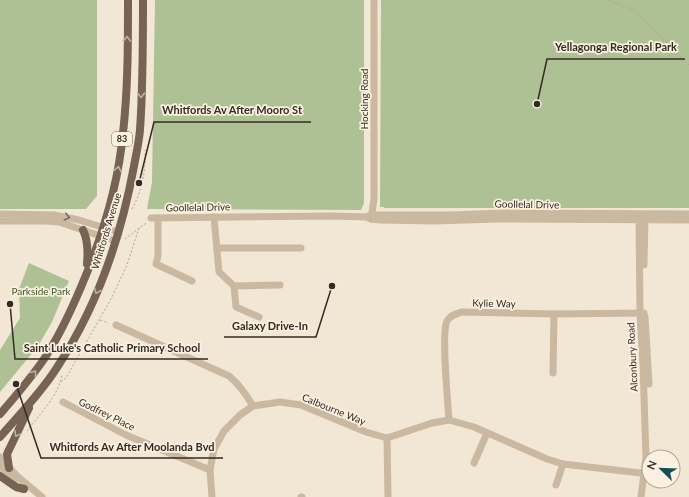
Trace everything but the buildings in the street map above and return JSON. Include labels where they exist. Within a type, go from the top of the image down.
[{"type":"main road","name":"Whitfords Avenue","points":[[0,414],[42,362],[65,321],[87,273],[104,227],[114,187],[123,133],[128,0]]},
{"type":"main road","name":"Whitfords Avenue","points":[[0,437],[33,400],[56,370],[86,315],[119,241],[118,232],[130,188],[140,132],[143,0]]},
{"type":"main road","points":[[83,230],[88,252],[87,273]]},
{"type":"main road","points":[[9,468],[7,454],[33,400]]},
{"type":"main road","points":[[0,476],[16,487],[24,489]]},
{"type":"street","name":"Hocking Road","points":[[373,217],[374,0]]},
{"type":"street","points":[[0,214],[64,216],[118,232]]},
{"type":"street","name":"Goollelal Drive","points":[[642,218],[689,214]]},
{"type":"street","name":"Goollelal Drive","points":[[154,218],[333,216],[435,221],[642,218],[689,220]]},
{"type":"street","points":[[214,217],[219,272],[234,286],[236,307],[259,317]]},
{"type":"street","points":[[154,218],[158,256],[156,264],[192,281]]},
{"type":"street","name":"Alconbury Road","points":[[642,218],[642,313],[646,449]]},
{"type":"street","points":[[0,221],[53,221],[119,241]]},
{"type":"street","points":[[217,248],[301,248]]},
{"type":"street","points":[[234,286],[280,285]]},
{"type":"street","name":"Kylie Way","points":[[449,420],[445,325],[451,316],[462,312],[554,314],[642,313]]},
{"type":"street","name":"Alconbury Road","points":[[642,313],[648,364],[650,449]]},
{"type":"street","points":[[553,373],[554,314]]},
{"type":"street","points":[[116,326],[229,376],[238,383],[253,406]]},
{"type":"street","name":"Godfrey Place","points":[[62,402],[126,435],[210,470]]},
{"type":"street","name":"Calbourne Way","points":[[212,497],[210,470],[214,449],[224,431],[240,415],[253,406],[280,402],[300,405],[366,432],[387,438]]},
{"type":"street","points":[[388,497],[387,438],[432,423],[449,420],[474,427],[547,459],[563,464],[641,473]]},
{"type":"street","points":[[474,463],[487,433]]},
{"type":"street","points":[[0,457],[9,468],[42,497]]},
{"type":"street","points":[[556,485],[563,464]]},
{"type":"street","points":[[0,466],[34,497]]},
{"type":"path","points":[[608,0],[633,10],[689,65]]},
{"type":"path","points":[[119,241],[154,218]]},
{"type":"path","points":[[60,382],[66,378],[112,297],[124,271],[139,228]]},
{"type":"path","points":[[99,320],[116,326]]},
{"type":"green space","points":[[0,0],[97,0],[97,196],[86,209],[0,209]]},
{"type":"green space","points":[[155,0],[364,0],[364,203],[361,210],[147,209],[152,182]]},
{"type":"green space","points":[[381,0],[689,0],[689,208],[380,207]]},
{"type":"green space","name":"Parkside Park","points":[[29,263],[69,281],[52,322],[38,346],[0,392],[0,350],[20,318],[19,289]]},
{"type":"place","name":"Yellagonga Regional Park","points":[[537,104]]},
{"type":"place","name":"Whitfords Av After Mooro St","points":[[139,183]]},
{"type":"place","name":"Galaxy Drive-In","points":[[332,286]]},
{"type":"place","name":"Saint Luke's Catholic Primary School","points":[[10,304]]},
{"type":"place","name":"Whitfords Av After Moolanda Bvd","points":[[16,384]]}]
